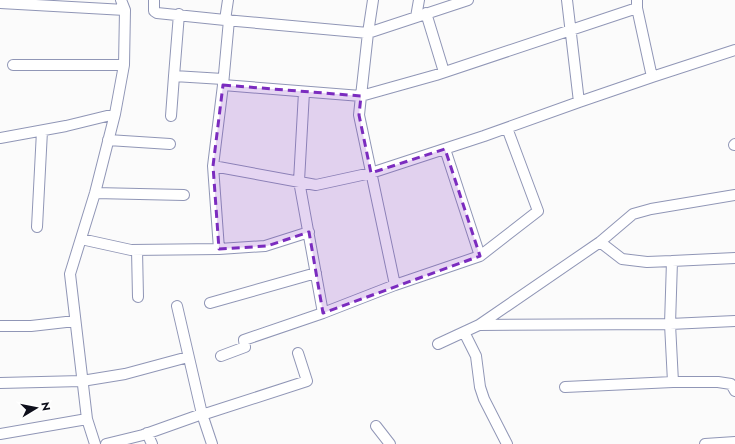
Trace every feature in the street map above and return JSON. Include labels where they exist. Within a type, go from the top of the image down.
[{"type":"street","points":[[95,444],[87,419],[70,274],[95,193],[115,114],[124,66],[126,10],[121,0]]},
{"type":"street","points":[[154,0],[154,11],[227,20],[368,32],[468,0]]},
{"type":"street","points":[[219,249],[213,166],[223,82],[228,0]]},
{"type":"street","points":[[373,0],[359,114],[395,286]]},
{"type":"street","points":[[419,0],[421,15],[444,72]]},
{"type":"street","points":[[567,0],[579,102]]},
{"type":"street","points":[[0,3],[126,10]]},
{"type":"street","points":[[174,76],[304,92],[361,96],[444,72],[570,30],[637,4],[652,77]]},
{"type":"street","points":[[171,116],[179,14]]},
{"type":"street","points":[[213,166],[316,185],[371,173],[735,50]]},
{"type":"street","points":[[13,65],[124,66]]},
{"type":"street","points":[[304,92],[300,181],[324,313]]},
{"type":"street","points":[[0,138],[42,131],[115,114]]},
{"type":"street","points":[[221,356],[245,347],[244,340],[324,313],[480,256],[538,212],[507,128]]},
{"type":"street","points":[[37,227],[42,131]]},
{"type":"street","points":[[108,140],[170,144]]},
{"type":"street","points":[[445,149],[480,256]]},
{"type":"street","points":[[95,193],[184,195]]},
{"type":"street","points":[[438,344],[479,325],[600,242],[633,214],[650,209],[735,195]]},
{"type":"street","points":[[81,239],[136,250],[219,249],[265,246],[309,232]]},
{"type":"street","points":[[600,242],[622,259],[647,262],[735,258]]},
{"type":"street","points":[[136,250],[138,297]]},
{"type":"street","points":[[672,261],[670,324],[673,382]]},
{"type":"street","points":[[210,303],[316,273]]},
{"type":"street","points":[[176,306],[202,414],[212,444]]},
{"type":"street","points":[[0,326],[31,326],[75,321]]},
{"type":"street","points":[[479,325],[670,324],[735,321]]},
{"type":"street","points":[[464,332],[476,356],[480,387],[484,399],[505,443]]},
{"type":"street","points":[[106,444],[147,433],[202,414],[208,414],[307,381],[298,353]]},
{"type":"street","points":[[0,383],[82,381],[125,374],[188,357]]},
{"type":"street","points":[[565,386],[718,382],[731,384],[735,391]]},
{"type":"street","points":[[0,434],[87,419]]},
{"type":"street","points":[[376,426],[390,444]]},
{"type":"street","points":[[147,433],[152,444]]},
{"type":"street","points":[[705,444],[735,442]]},
{"type":"highlighted area","points":[[223,85],[361,96],[359,115],[371,173],[445,149],[480,256],[323,313],[309,232],[267,246],[219,249],[213,166]]}]
